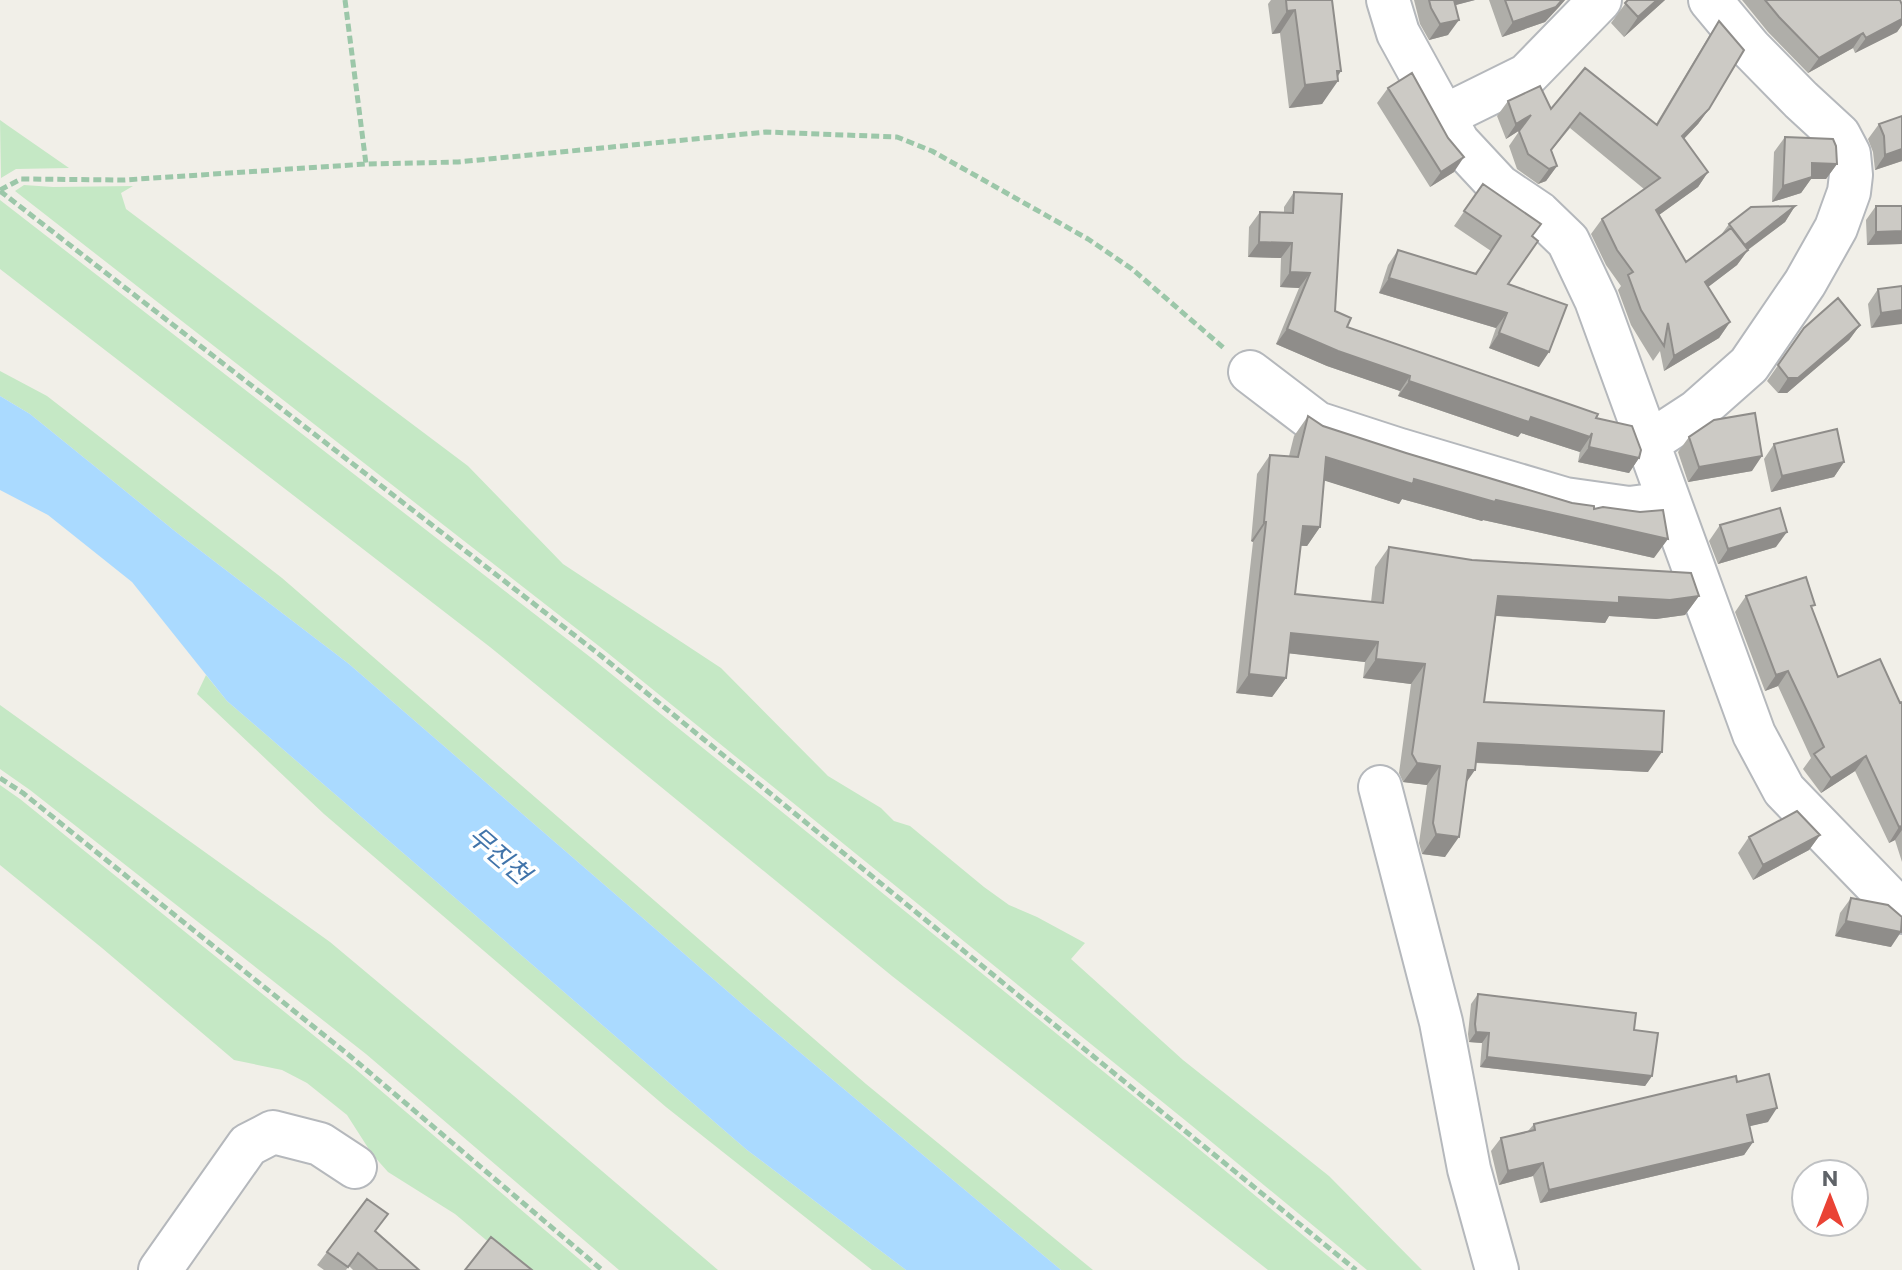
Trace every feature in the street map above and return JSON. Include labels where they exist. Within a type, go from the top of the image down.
[{"type":"street","points":[[1388,0],[1398,33],[1458,142],[1499,186],[1539,213],[1568,241],[1596,300],[1754,734],[1784,790],[1902,912]]},
{"type":"street","points":[[1444,116],[1527,75],[1600,0]]},
{"type":"street","points":[[1648,443],[1697,411],[1749,365],[1805,283],[1836,228],[1849,192],[1849,154],[1839,135],[1750,48],[1710,0]]},
{"type":"street","points":[[1250,372],[1317,423],[1400,450],[1565,499],[1629,508],[1669,503]]},
{"type":"street","points":[[1380,787],[1441,1022],[1469,1169],[1497,1270]]},
{"type":"street","points":[[160,1270],[248,1145],[273,1132],[320,1144],[355,1167]]},
{"type":"path","points":[[345,0],[366,164]]},
{"type":"path","points":[[1250,372],[1132,269],[1088,239],[932,151],[897,137],[766,132],[458,162],[366,164],[124,180],[21,179],[0,190],[600,655],[1356,1270]]},
{"type":"path","points":[[0,778],[23,793],[350,1056],[602,1270]]},
{"type":"green space","points":[[0,120],[69,168],[16,169],[1,178]]},
{"type":"green space","points":[[24,185],[133,186],[121,193],[126,209],[468,466],[563,564],[721,668],[828,776],[881,808],[894,821],[910,826],[1009,905],[1085,943],[1071,959],[1183,1060],[1329,1176],[1422,1270],[1367,1270],[604,650],[15,191]]},
{"type":"green space","points":[[0,200],[594,660],[1345,1270],[1268,1270],[892,976],[490,647],[0,269]]},
{"type":"green space","points":[[0,371],[47,396],[282,578],[866,1084],[1093,1270],[1061,1270],[748,1009],[349,664],[176,532],[30,414],[0,396]]},
{"type":"green space","points":[[206,675],[227,701],[747,1150],[906,1270],[872,1270],[666,1107],[324,814],[197,694]]},
{"type":"green space","points":[[0,705],[330,942],[718,1270],[619,1270],[366,1054],[0,769]]},
{"type":"green space","points":[[0,785],[353,1067],[592,1270],[522,1270],[455,1214],[388,1172],[372,1154],[347,1115],[307,1083],[282,1070],[234,1060],[0,865]]},
{"type":"water","name":"무진천","points":[[0,396],[30,414],[176,532],[349,664],[748,1009],[1061,1270],[906,1270],[747,1150],[227,701],[132,582],[48,515],[0,490]]},
{"type":"building","points":[[1286,0],[1332,0],[1341,71],[1337,71],[1338,81],[1305,85],[1295,10],[1287,11]]},
{"type":"building","points":[[1429,0],[1454,0],[1459,20],[1440,24]]},
{"type":"building","points":[[1505,0],[1562,0],[1556,7],[1513,22]]},
{"type":"building","points":[[1628,0],[1657,0],[1638,17],[1625,3]]},
{"type":"building","points":[[1765,0],[1900,0],[1902,19],[1866,38],[1863,33],[1819,58]]},
{"type":"building","points":[[1719,21],[1744,50],[1709,109],[1682,136],[1708,172],[1656,210],[1686,262],[1731,228],[1748,250],[1705,282],[1730,322],[1674,356],[1668,323],[1664,346],[1641,310],[1628,275],[1633,272],[1617,250],[1602,219],[1660,178],[1580,113],[1551,150],[1557,166],[1549,169],[1528,154],[1519,131],[1531,115],[1516,124],[1508,101],[1540,86],[1551,109],[1585,68],[1657,125]]},
{"type":"building","points":[[1412,73],[1448,138],[1464,157],[1441,172],[1388,88]]},
{"type":"building","points":[[1902,116],[1902,149],[1885,155],[1884,136],[1879,124]]},
{"type":"building","points":[[1785,137],[1833,139],[1837,164],[1812,163],[1812,177],[1783,186]]},
{"type":"building","points":[[1483,184],[1541,224],[1532,236],[1538,241],[1508,284],[1567,305],[1549,352],[1499,333],[1507,313],[1389,278],[1398,250],[1476,274],[1501,236],[1464,211]]},
{"type":"building","points":[[1294,192],[1342,194],[1335,311],[1351,318],[1347,327],[1598,414],[1596,418],[1632,426],[1641,450],[1639,458],[1589,447],[1592,433],[1590,437],[1531,417],[1529,422],[1409,381],[1410,376],[1287,329],[1310,273],[1290,272],[1292,243],[1259,242],[1260,212],[1293,213]]},
{"type":"building","points":[[1795,206],[1745,245],[1729,224],[1751,207]]},
{"type":"building","points":[[1876,206],[1902,206],[1902,231],[1876,232]]},
{"type":"building","points":[[1902,286],[1902,310],[1881,313],[1878,289]]},
{"type":"building","points":[[1838,298],[1860,325],[1798,378],[1788,378],[1778,365],[1804,328]]},
{"type":"building","points":[[1755,413],[1762,456],[1699,467],[1689,437],[1714,420]]},
{"type":"building","points":[[1308,416],[1323,426],[1406,453],[1572,503],[1594,506],[1594,509],[1663,510],[1668,539],[1495,502],[1414,479],[1413,484],[1326,457],[1320,527],[1303,526],[1295,594],[1383,603],[1389,547],[1472,560],[1691,573],[1699,596],[1670,600],[1619,597],[1619,603],[1498,596],[1484,702],[1664,711],[1662,752],[1478,743],[1475,770],[1468,770],[1459,837],[1436,834],[1433,823],[1440,766],[1417,763],[1412,754],[1425,664],[1376,659],[1378,642],[1291,633],[1286,678],[1249,674],[1266,522],[1270,455],[1298,457]]},
{"type":"building","points":[[1837,429],[1844,462],[1782,476],[1774,444]]},
{"type":"building","points":[[1780,508],[1787,532],[1728,549],[1720,525]]},
{"type":"building","points":[[1806,577],[1815,605],[1811,606],[1838,677],[1880,659],[1902,702],[1902,826],[1899,827],[1866,756],[1831,778],[1814,754],[1824,747],[1788,671],[1776,675],[1746,596]]},
{"type":"building","points":[[1797,811],[1820,835],[1763,865],[1749,837]]},
{"type":"building","points":[[1851,898],[1888,905],[1902,917],[1901,932],[1846,921]]},
{"type":"building","points":[[1478,994],[1636,1013],[1634,1030],[1658,1033],[1652,1076],[1487,1057],[1489,1033],[1476,1032]]},
{"type":"building","points":[[1769,1074],[1777,1108],[1747,1115],[1753,1142],[1549,1190],[1543,1163],[1508,1171],[1501,1138],[1535,1130],[1534,1124],[1736,1076],[1737,1082]]},
{"type":"building","points":[[367,1199],[388,1214],[375,1231],[419,1270],[378,1270],[358,1253],[348,1267],[327,1252]]},
{"type":"building","points":[[491,1237],[532,1270],[465,1270]]}]
